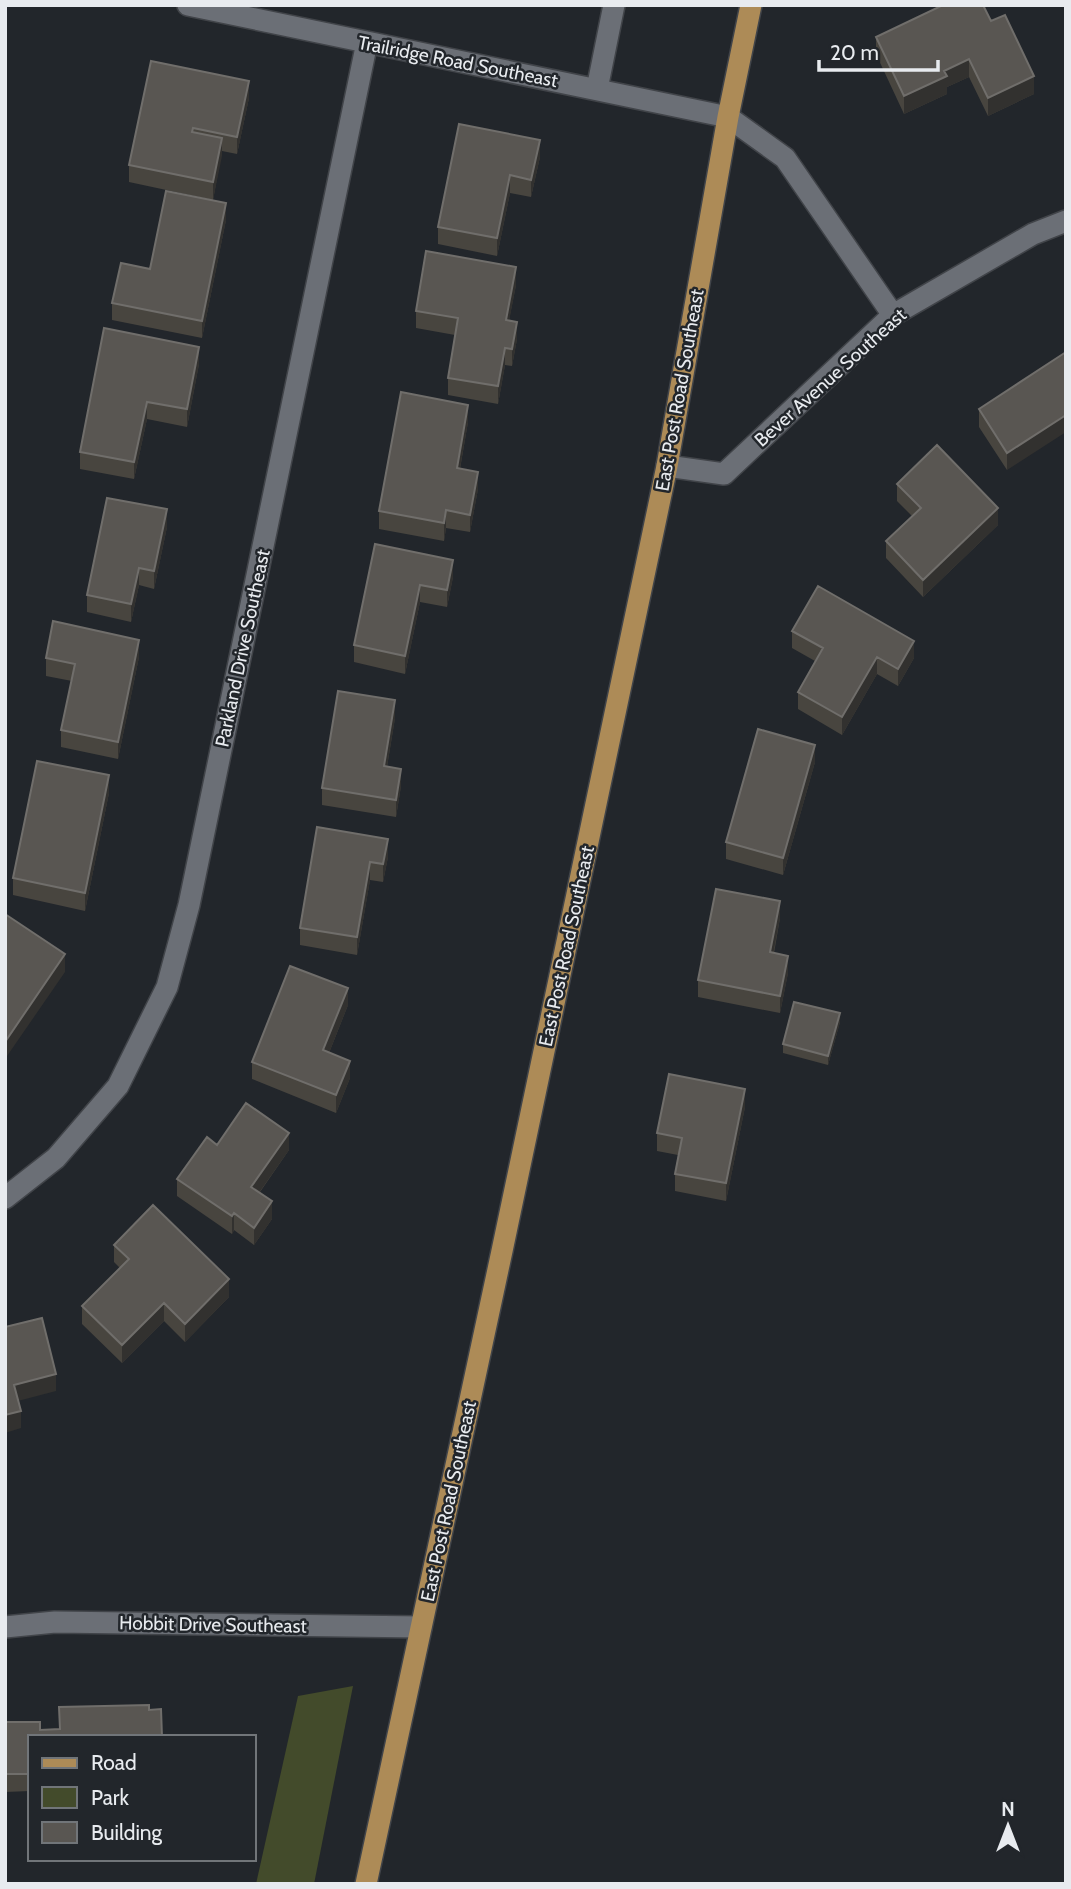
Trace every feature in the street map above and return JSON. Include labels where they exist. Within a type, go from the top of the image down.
[{"type":"main road","name":"East Post Road Southeast","points":[[366,1884],[667,466],[728,117],[751,5]]},
{"type":"street","name":"Trailridge Road Southeast","points":[[188,5],[728,117]]},
{"type":"street","points":[[597,89],[614,5]]},
{"type":"street","name":"Parkland Drive Southeast","points":[[5,1198],[56,1158],[118,1086],[167,987],[190,905],[367,43]]},
{"type":"street","points":[[728,117],[785,158],[893,315]]},
{"type":"street","name":"Bever Avenue Southeast","points":[[667,466],[724,474],[893,315],[1032,234],[1066,221]]},
{"type":"street","name":"Hobbit Drive Southeast","points":[[5,1628],[55,1622],[421,1627]]},
{"type":"green space","points":[[353,1686],[314,1884],[256,1884],[298,1696]]},
{"type":"building","points":[[943,5],[983,5],[991,21],[1005,15],[1034,76],[988,98],[969,59],[944,71],[947,76],[904,96],[876,37]]},
{"type":"building","points":[[151,61],[249,81],[237,137],[193,128],[192,132],[222,138],[213,182],[129,165]]},
{"type":"building","points":[[459,124],[540,140],[531,180],[510,175],[497,238],[438,227]]},
{"type":"building","points":[[166,191],[226,203],[202,321],[112,303],[121,263],[150,269]]},
{"type":"building","points":[[426,251],[516,267],[506,320],[517,322],[512,349],[505,348],[498,386],[448,378],[458,318],[416,311]]},
{"type":"building","points":[[104,328],[199,347],[187,409],[147,402],[134,462],[80,452]]},
{"type":"building","points":[[1066,352],[1066,415],[1007,453],[979,409]]},
{"type":"building","points":[[401,392],[468,405],[457,468],[478,472],[470,515],[446,510],[444,523],[379,511]]},
{"type":"building","points":[[937,445],[998,508],[923,580],[886,541],[921,508],[897,484]]},
{"type":"building","points":[[107,498],[167,509],[154,571],[139,568],[131,604],[87,595]]},
{"type":"building","points":[[375,544],[453,560],[447,590],[420,585],[405,656],[354,645]]},
{"type":"building","points":[[818,586],[914,641],[898,669],[877,657],[842,717],[798,692],[823,648],[792,631]]},
{"type":"building","points":[[53,621],[139,640],[118,742],[61,730],[75,664],[46,658]]},
{"type":"building","points":[[338,691],[395,700],[384,766],[401,769],[396,800],[322,788]]},
{"type":"building","points":[[758,729],[815,745],[783,858],[726,842]]},
{"type":"building","points":[[37,761],[109,775],[85,893],[13,878]]},
{"type":"building","points":[[317,827],[388,839],[383,864],[370,862],[357,937],[300,928]]},
{"type":"building","points":[[716,889],[780,901],[770,952],[788,956],[780,996],[698,980]]},
{"type":"building","points":[[5,914],[65,954],[5,1042]]},
{"type":"building","points":[[290,966],[348,988],[323,1050],[350,1061],[336,1095],[252,1062]]},
{"type":"building","points":[[794,1002],[840,1013],[828,1056],[783,1044]]},
{"type":"building","points":[[669,1074],[745,1089],[726,1183],[675,1174],[682,1138],[657,1133]]},
{"type":"building","points":[[246,1103],[289,1133],[251,1187],[272,1201],[254,1228],[177,1179],[207,1137],[217,1145]]},
{"type":"building","points":[[153,1205],[229,1279],[185,1324],[164,1303],[122,1345],[82,1306],[129,1259],[114,1245]]},
{"type":"building","points":[[42,1318],[56,1374],[14,1385],[21,1411],[5,1415],[5,1327]]},
{"type":"building","points":[[149,1705],[149,1710],[161,1709],[162,1735],[28,1735],[28,1774],[5,1774],[5,1722],[40,1722],[40,1730],[60,1729],[59,1707]]}]
